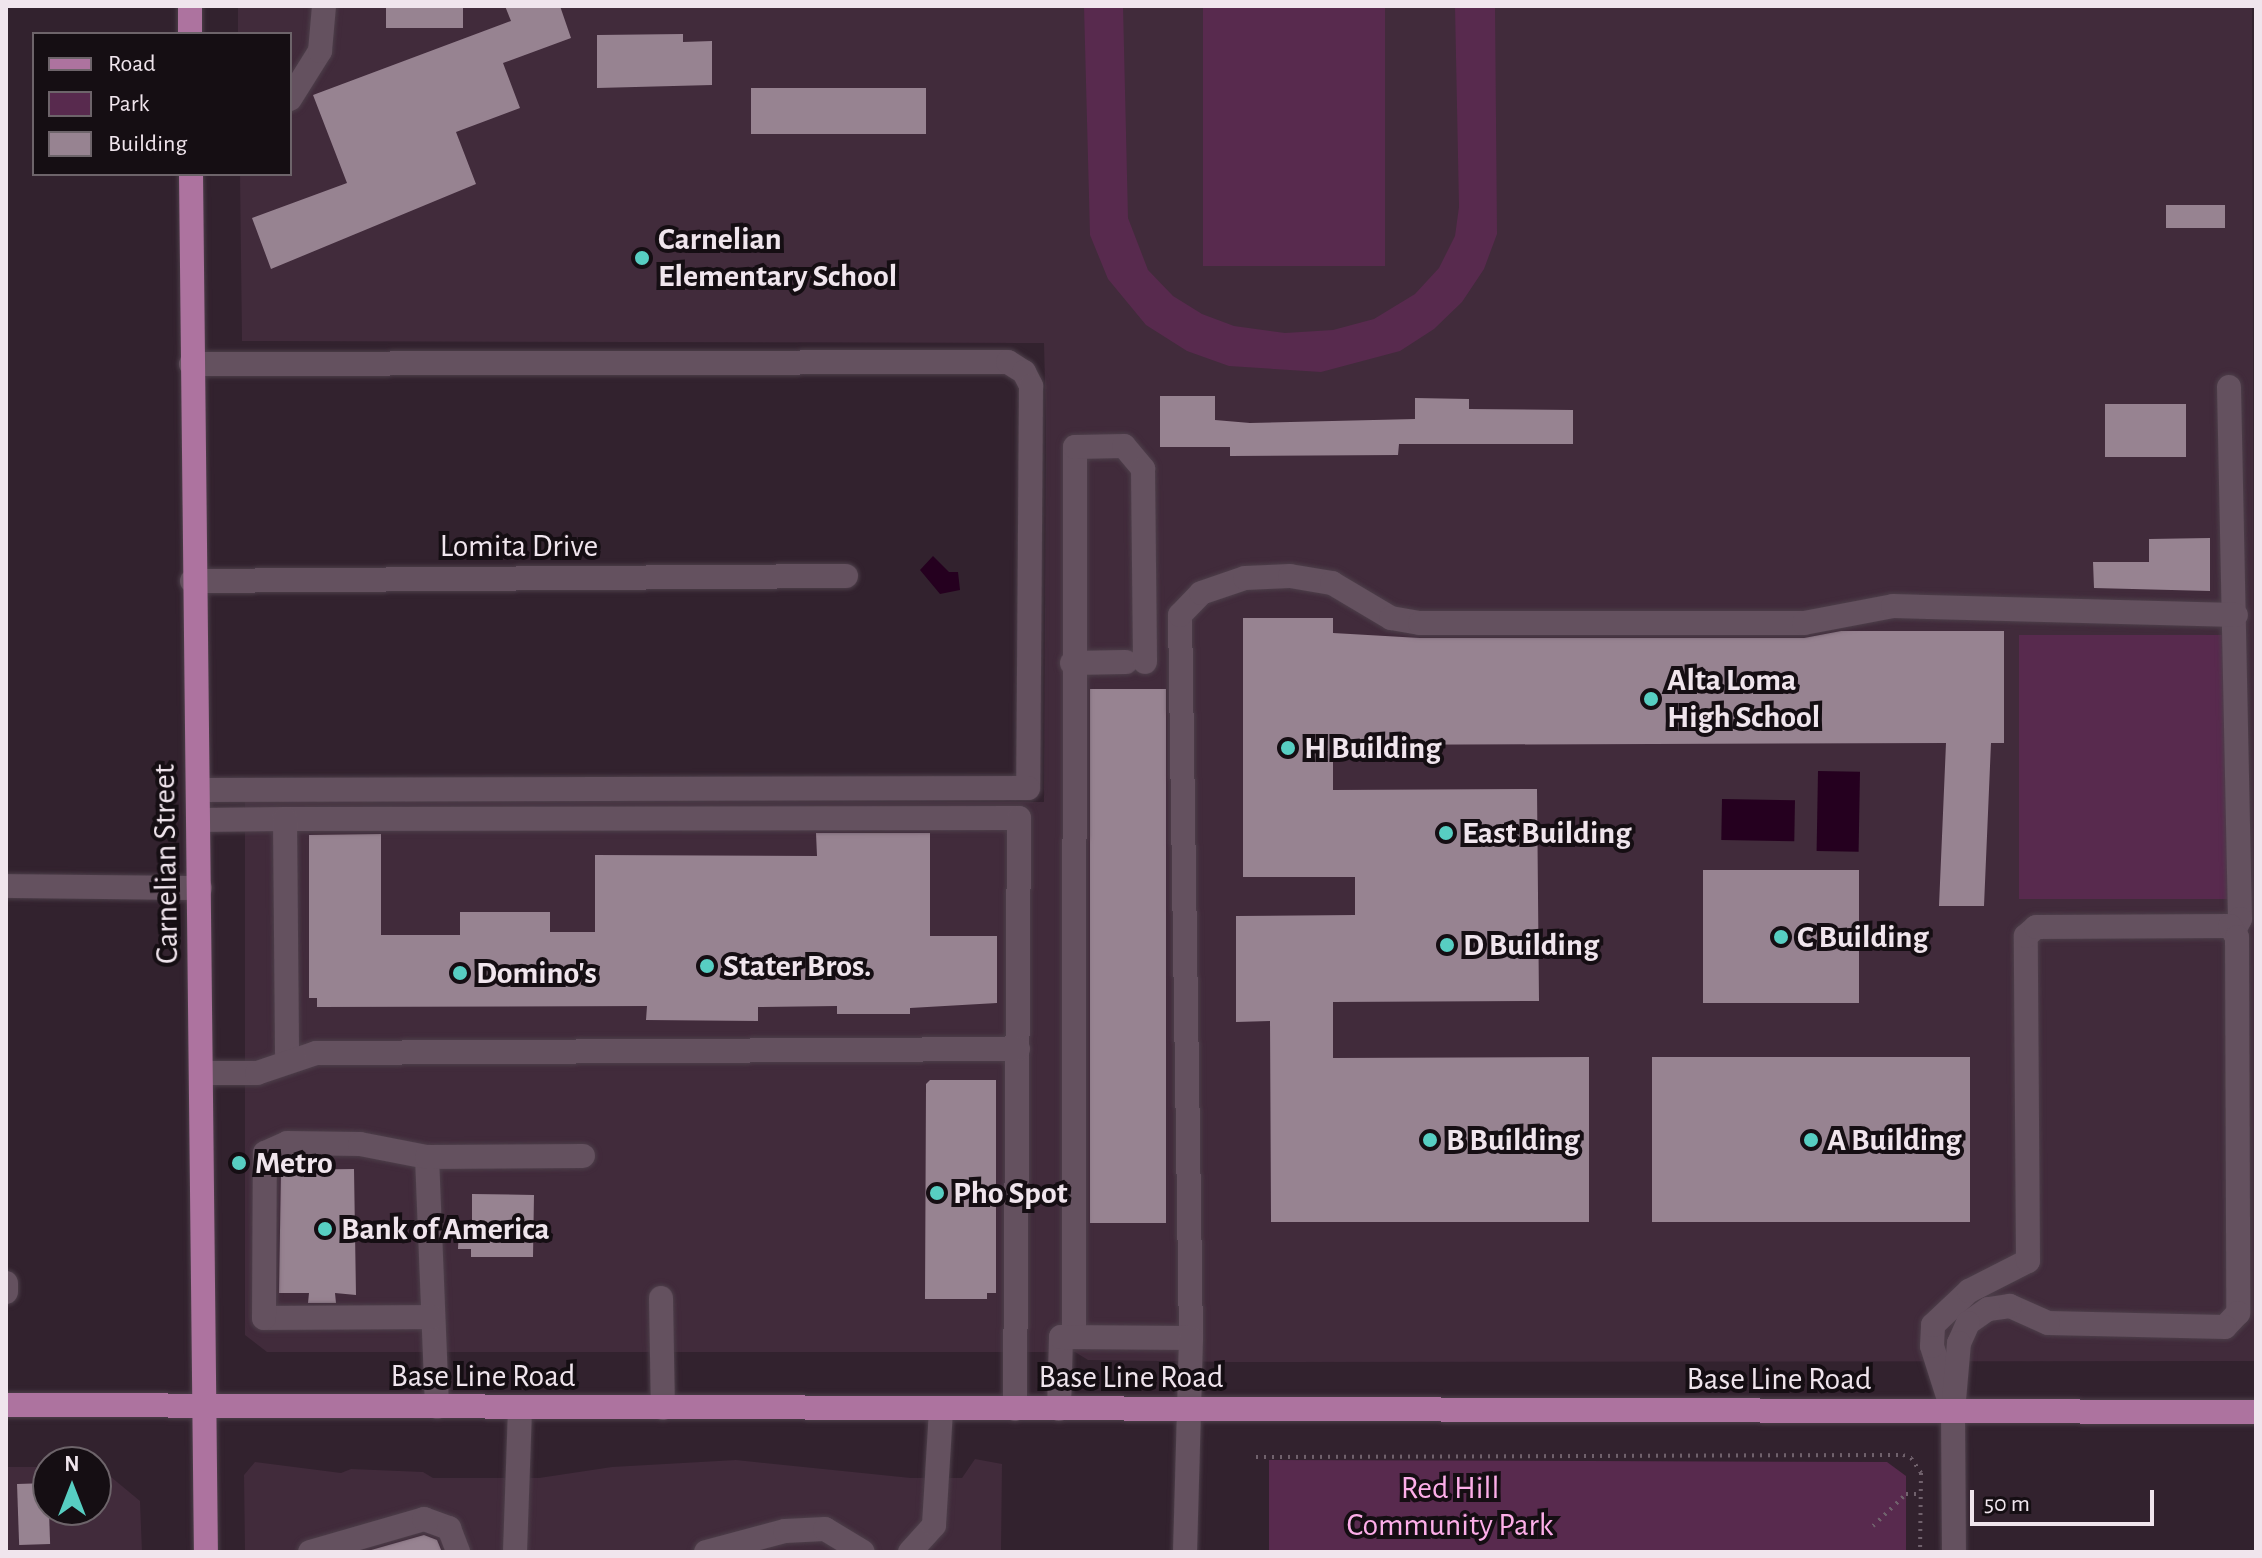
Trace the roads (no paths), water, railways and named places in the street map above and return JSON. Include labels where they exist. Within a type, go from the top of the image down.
[{"type":"main road","points":[[190,6],[190,32]]},
{"type":"main road","name":"Carnelian Street","points":[[191,176],[192,581],[200,888],[206,1552]]},
{"type":"main road","name":"Base Line Road","points":[[6,1405],[2256,1412]]},
{"type":"street","points":[[292,96],[320,51],[324,6]]},
{"type":"street","points":[[191,364],[1008,362],[1024,372],[1031,386],[1028,788],[198,790]]},
{"type":"street","points":[[1954,1552],[1953,1412],[1959,1343],[1968,1323],[1988,1309],[2010,1306],[2048,1323],[2225,1327],[2238,1313],[2234,931],[2240,919],[2229,387]]},
{"type":"street","points":[[1072,663],[1136,662],[1143,469],[1124,446],[1075,447],[1072,663],[1074,1337]]},
{"type":"street","name":"Lomita Drive","points":[[192,581],[846,576]]},
{"type":"street","points":[[1185,1552],[1192,1409],[1180,615],[1201,593],[1245,578],[1290,576],[1332,583],[1391,618],[1420,623],[1804,623],[1893,606],[2236,615]]},
{"type":"street","points":[[198,820],[1019,818],[1015,1409]]},
{"type":"street","points":[[285,819],[287,1060]]},
{"type":"street","points":[[6,886],[200,888]]},
{"type":"street","points":[[1953,1412],[1932,1346],[1933,1325],[1969,1291],[2028,1261],[2026,936],[2036,927],[2212,925],[2230,926],[2234,931]]},
{"type":"street","points":[[201,1073],[257,1073],[287,1060],[316,1053],[1018,1049]]},
{"type":"street","points":[[433,1317],[264,1318],[265,1153],[287,1143],[360,1144],[427,1157],[583,1156]]},
{"type":"street","points":[[427,1157],[437,1407]]},
{"type":"street","points":[[6,1283],[6,1292]]},
{"type":"street","points":[[661,1298],[663,1408]]},
{"type":"street","points":[[1059,1409],[1061,1337],[1191,1338]]},
{"type":"street","points":[[515,1552],[520,1408]]},
{"type":"street","points":[[910,1552],[934,1525],[941,1409]]},
{"type":"street","points":[[310,1552],[424,1519],[449,1528],[458,1552]]},
{"type":"street","points":[[706,1552],[785,1531],[810,1541],[825,1529],[863,1552]]},
{"type":"place","name":"Carnelian Elementary School","points":[[642,258]]},
{"type":"place","name":"Alta Loma High School","points":[[1651,699]]},
{"type":"place","name":"H Building","points":[[1288,748]]},
{"type":"place","name":"East Building","points":[[1446,833]]},
{"type":"place","name":"C Building","points":[[1781,937]]},
{"type":"place","name":"D Building","points":[[1447,945]]},
{"type":"place","name":"Stater Bros.","points":[[707,966]]},
{"type":"place","name":"Domino's","points":[[460,973]]},
{"type":"place","name":"B Building","points":[[1430,1140]]},
{"type":"place","name":"A Building","points":[[1811,1140]]},
{"type":"place","name":"Metro","points":[[239,1163]]},
{"type":"place","name":"Pho Spot","points":[[937,1193]]},
{"type":"place","name":"Bank of America","points":[[325,1229]]},
{"type":"park label","name":"Red Hill Community Park","points":[[1450,1508]]}]
